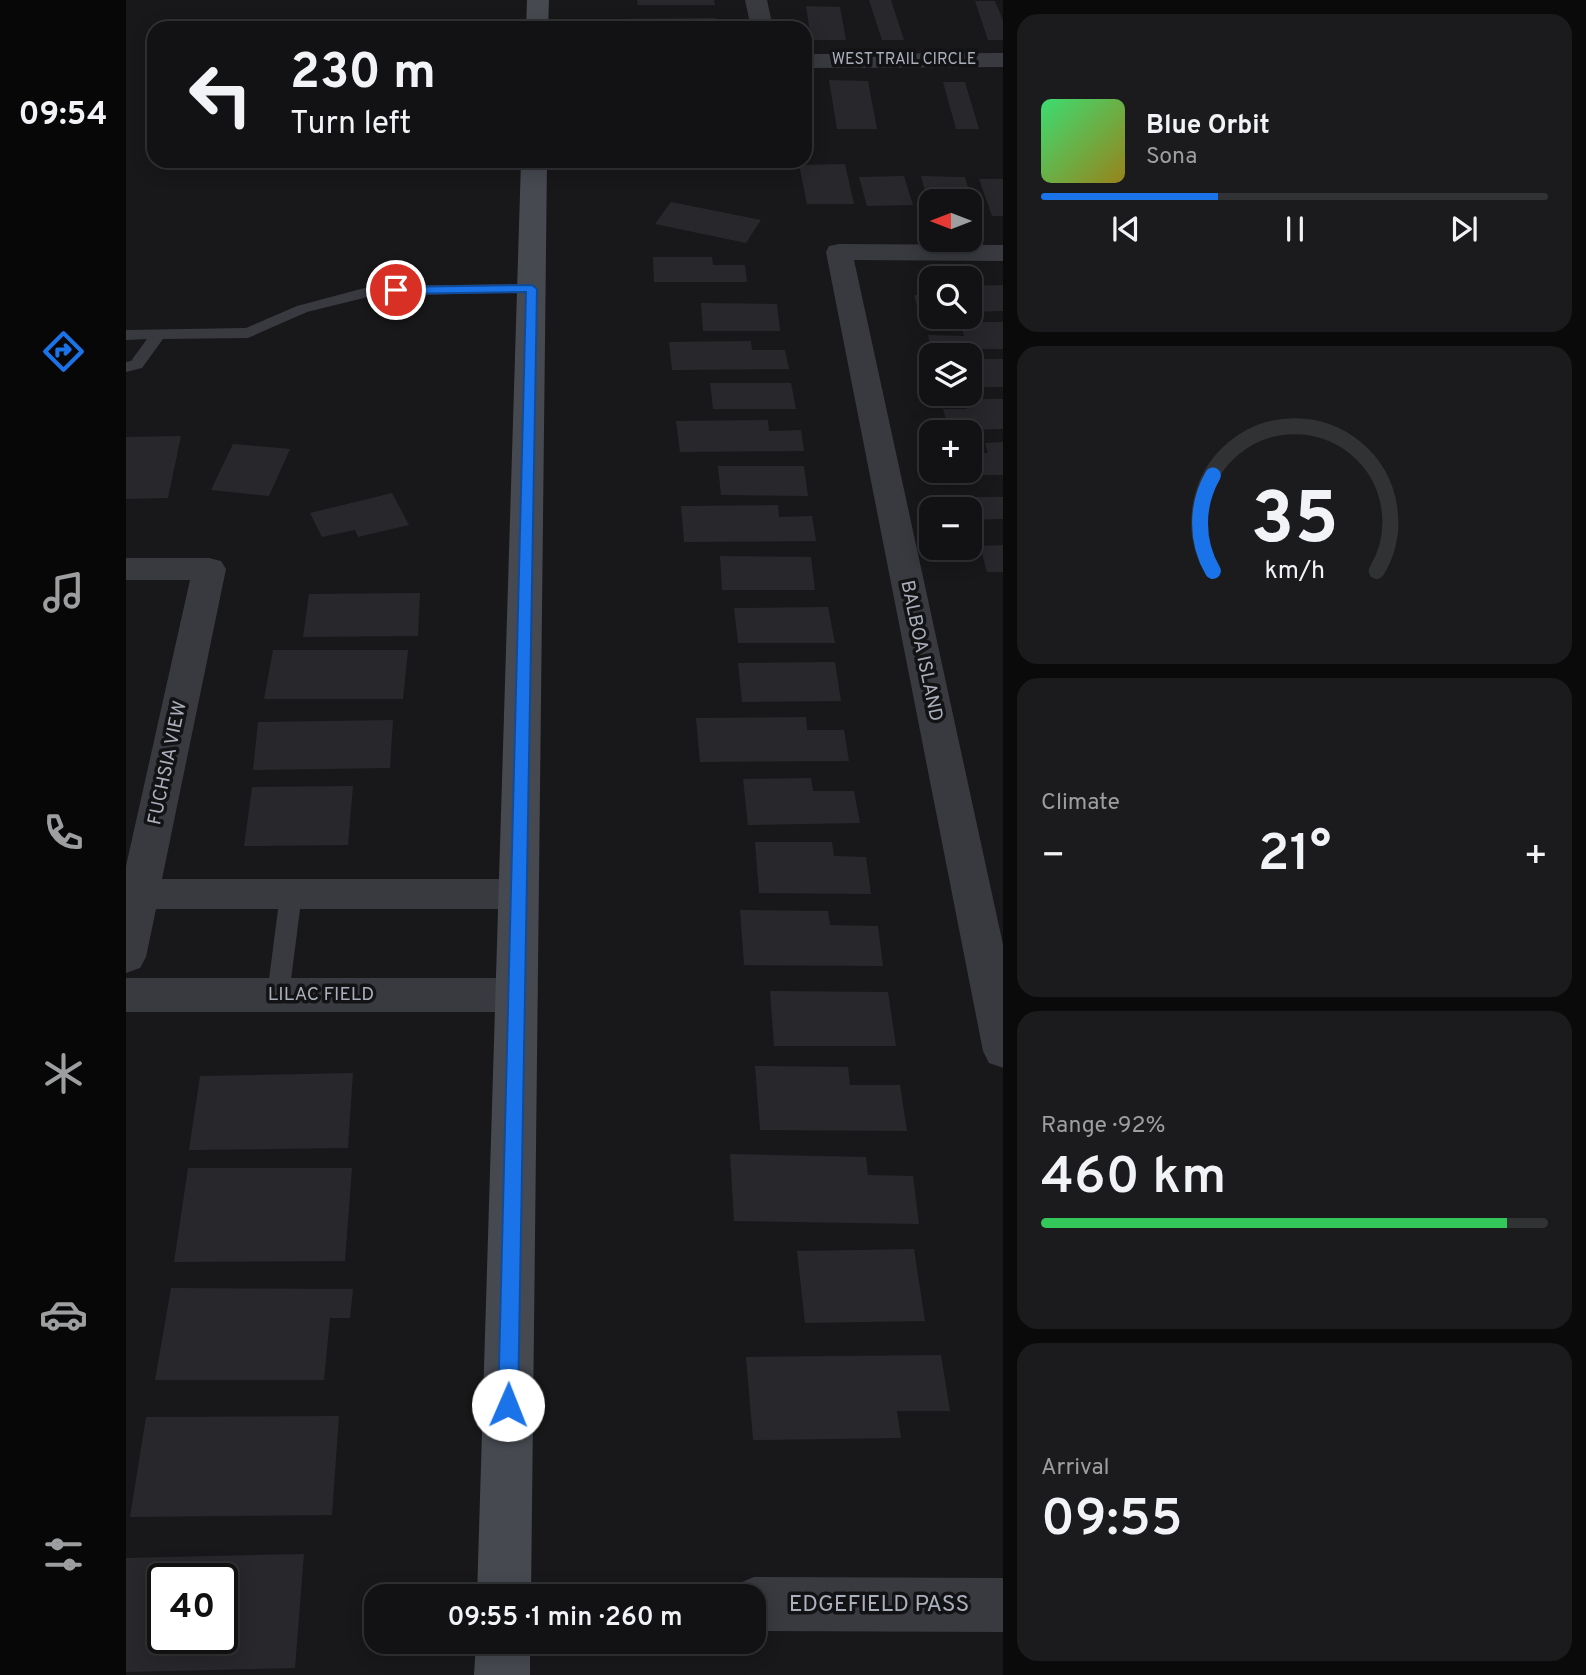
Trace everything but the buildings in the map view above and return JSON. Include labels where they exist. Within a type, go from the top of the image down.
[{"type":"street","points":[[537,21],[538,0]]},
{"type":"street","points":[[756,0],[760,21]]},
{"type":"street","name":"WEST TRAIL CIRCLE","points":[[812,61],[1003,60]]},
{"type":"street","points":[[504,1584],[534,168]]},
{"type":"street","name":"BALBOA ISLAND","points":[[1003,253],[839,252],[1003,1051]]},
{"type":"street","name":"FUCHSIA VIEW","points":[[126,569],[209,569],[126,957]]},
{"type":"street","points":[[140,894],[519,894]]},
{"type":"street","name":"LILAC FIELD","points":[[126,995],[517,995]]},
{"type":"street","name":"EDGEFIELD PASS","points":[[766,1604],[1003,1605]]},
{"type":"street","points":[[502,1675],[503,1654]]},
{"type":"lane","points":[[126,335],[248,334],[302,309],[372,291],[532,289]]},
{"type":"lane","points":[[126,367],[136,365],[158,334]]},
{"type":"lane","points":[[278,995],[291,894]]},
{"type":"route","points":[[396,290],[532,289],[508,1405]]}]
